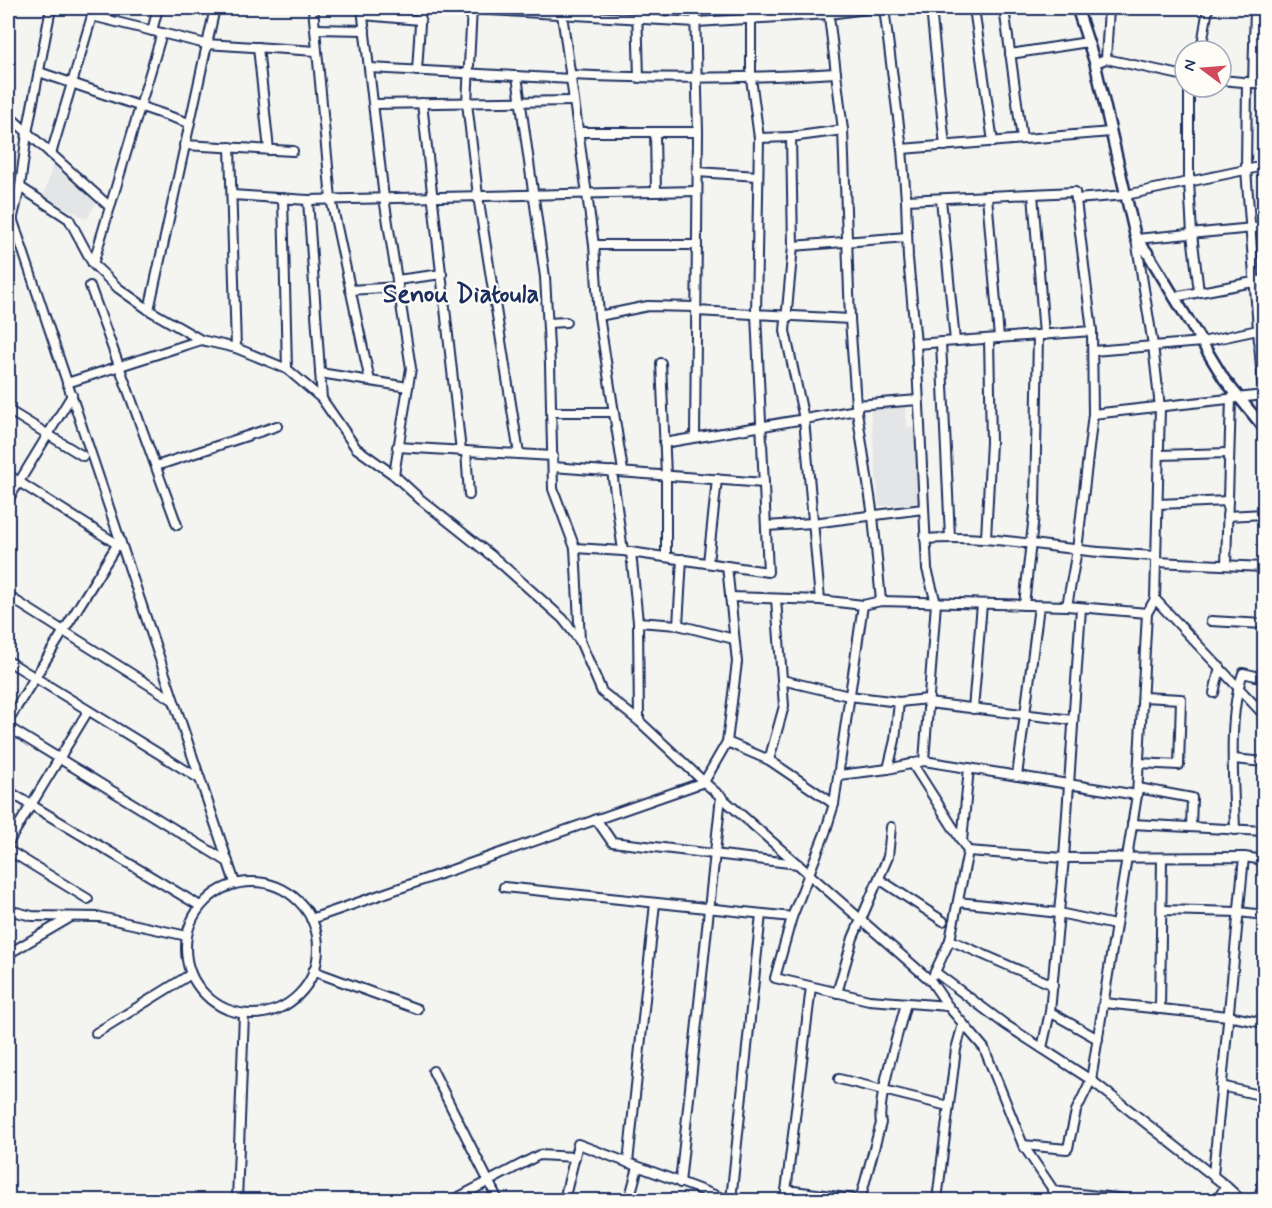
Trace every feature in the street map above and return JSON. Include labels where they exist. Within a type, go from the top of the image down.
[{"type":"street","points":[[8,238],[20,188],[27,133],[51,8]]},
{"type":"street","points":[[97,18],[99,8]]},
{"type":"street","points":[[152,31],[158,8]]},
{"type":"street","points":[[149,310],[215,8]]},
{"type":"street","points":[[313,8],[331,199],[370,381]]},
{"type":"street","points":[[417,70],[421,8]]},
{"type":"street","points":[[519,454],[478,196],[467,103],[472,8],[562,14],[578,11],[696,22],[873,8]]},
{"type":"street","points":[[637,8],[639,78]]},
{"type":"street","points":[[695,8],[698,132],[695,437]]},
{"type":"street","points":[[575,548],[627,552],[768,572],[756,314],[759,138],[752,78],[751,8]]},
{"type":"street","points":[[884,8],[902,149],[906,200],[916,344],[927,569],[936,603],[924,761]]},
{"type":"street","points":[[932,8],[945,146]]},
{"type":"street","points":[[974,8],[993,142]]},
{"type":"street","points":[[1004,8],[1022,139]]},
{"type":"street","points":[[1023,1145],[1067,1149],[1076,1111],[1091,1080],[1137,792],[1147,613],[1155,599],[1160,408],[1153,345],[1136,239],[1095,63],[1077,8]]},
{"type":"street","points":[[1106,59],[1109,8]]},
{"type":"street","points":[[1203,39],[1208,8]]},
{"type":"street","points":[[1093,414],[1264,395],[1246,169],[1255,8]]},
{"type":"street","points":[[828,10],[843,130],[850,319],[857,407],[873,516],[881,601]]},
{"type":"street","points":[[394,475],[411,368],[384,198],[363,11],[420,20]]},
{"type":"street","points":[[562,14],[594,245],[599,316],[623,471]]},
{"type":"street","points":[[51,154],[92,16],[206,44],[316,51]]},
{"type":"street","points":[[315,29],[365,30]]},
{"type":"street","points":[[93,264],[162,33]]},
{"type":"street","points":[[1254,35],[1264,36]]},
{"type":"street","points":[[1010,54],[1088,42]]},
{"type":"street","points":[[258,47],[268,150]]},
{"type":"street","points":[[1095,63],[1106,59],[1173,73]]},
{"type":"street","points":[[370,68],[517,76],[697,79],[836,73]]},
{"type":"street","points":[[39,72],[189,123]]},
{"type":"street","points":[[517,76],[545,277],[552,412],[553,489],[575,548],[580,641]]},
{"type":"street","points":[[1233,81],[1264,84]]},
{"type":"street","points":[[1189,99],[1189,181],[1199,292]]},
{"type":"street","points":[[375,104],[574,102]]},
{"type":"street","points":[[422,103],[469,495]]},
{"type":"street","points":[[8,115],[110,207]]},
{"type":"street","points":[[759,138],[791,137],[843,130]]},
{"type":"street","points":[[579,132],[698,132]]},
{"type":"street","points":[[655,132],[656,192]]},
{"type":"street","points":[[902,149],[1111,132]]},
{"type":"street","points":[[791,137],[793,246],[785,331],[804,419],[820,600]]},
{"type":"street","points":[[184,145],[293,151]]},
{"type":"street","points":[[230,147],[236,348]]},
{"type":"street","points":[[1076,199],[1126,195],[1264,166]]},
{"type":"street","points":[[697,172],[758,176]]},
{"type":"street","points":[[20,188],[69,219],[93,264],[118,288],[149,310],[201,340],[236,348],[287,369],[322,399],[356,448],[394,475],[420,499],[498,561],[563,619],[580,641],[603,692],[639,721],[704,782],[931,981],[948,1006],[984,1048],[1023,1145],[1060,1200]]},
{"type":"street","points":[[232,195],[308,200],[697,191]]},
{"type":"street","points":[[906,200],[1075,192],[1092,331],[1093,414],[1077,550],[1067,606]]},
{"type":"street","points":[[1024,605],[1035,506],[1041,335],[1033,194]]},
{"type":"street","points":[[987,196],[999,338]]},
{"type":"street","points":[[283,198],[287,369]]},
{"type":"street","points":[[941,199],[955,341]]},
{"type":"street","points":[[308,200],[322,399]]},
{"type":"street","points":[[12,218],[72,395],[118,542],[235,883]]},
{"type":"street","points":[[1136,239],[1264,227]]},
{"type":"street","points":[[793,246],[908,237]]},
{"type":"street","points":[[1136,239],[1147,252],[1235,397],[1264,428]]},
{"type":"street","points":[[594,245],[697,245]]},
{"type":"street","points":[[350,290],[442,274]]},
{"type":"street","points":[[1174,297],[1264,280]]},
{"type":"street","points":[[90,286],[177,525]]},
{"type":"street","points":[[599,316],[648,306],[850,319]]},
{"type":"street","points":[[548,323],[566,322]]},
{"type":"street","points":[[1093,351],[1202,342],[1258,330]]},
{"type":"street","points":[[916,344],[1092,331]]},
{"type":"street","points":[[986,538],[991,442],[989,339]]},
{"type":"street","points":[[68,383],[201,340]]},
{"type":"street","points":[[941,342],[950,537]]},
{"type":"street","points":[[661,363],[666,475],[666,557]]},
{"type":"street","points":[[321,373],[408,387]]},
{"type":"street","points":[[8,500],[72,395]]},
{"type":"street","points":[[1226,565],[1229,453],[1235,397]]},
{"type":"street","points":[[664,443],[804,419],[857,407],[918,400]]},
{"type":"street","points":[[8,410],[83,456]]},
{"type":"street","points":[[552,412],[614,412]]},
{"type":"street","points":[[156,466],[277,426]]},
{"type":"street","points":[[397,447],[553,456]]},
{"type":"street","points":[[1159,455],[1229,453]]},
{"type":"street","points":[[553,467],[764,483]]},
{"type":"street","points":[[612,471],[638,622],[639,721]]},
{"type":"street","points":[[8,475],[118,542]]},
{"type":"street","points":[[708,563],[717,479]]},
{"type":"street","points":[[1158,504],[1228,501]]},
{"type":"street","points":[[766,526],[813,523],[923,509]]},
{"type":"street","points":[[1227,516],[1264,514]]},
{"type":"street","points":[[925,539],[986,538],[1156,559],[1264,567]]},
{"type":"street","points":[[8,720],[118,542]]},
{"type":"street","points":[[678,625],[682,560]]},
{"type":"street","points":[[311,918],[704,782],[728,742],[737,662],[727,566]]},
{"type":"street","points":[[8,596],[173,700]]},
{"type":"street","points":[[730,597],[820,600],[863,605],[881,601],[1067,606],[1147,613]]},
{"type":"street","points":[[770,760],[784,706],[776,599]]},
{"type":"street","points":[[1155,599],[1264,715]]},
{"type":"street","points":[[973,709],[982,604]]},
{"type":"street","points":[[863,605],[834,804],[792,917],[775,978],[869,1000],[948,1006]]},
{"type":"street","points":[[1017,776],[1039,606]]},
{"type":"street","points":[[1042,1048],[1053,985],[1082,608]]},
{"type":"street","points":[[1212,621],[1264,624]]},
{"type":"street","points":[[638,622],[678,625],[734,639]]},
{"type":"street","points":[[8,661],[200,779]]},
{"type":"street","points":[[1214,693],[1220,667]]},
{"type":"street","points":[[1235,830],[1234,733],[1238,686],[1243,673],[1264,678]]},
{"type":"street","points":[[782,680],[849,696],[899,702],[928,701],[973,709],[1073,720]]},
{"type":"street","points":[[1139,763],[1179,765],[1181,699],[1143,697]]},
{"type":"street","points":[[888,769],[895,740],[899,702]]},
{"type":"street","points":[[8,843],[88,711]]},
{"type":"street","points":[[8,727],[228,862]]},
{"type":"street","points":[[728,742],[770,760],[834,804]]},
{"type":"street","points":[[1234,759],[1264,762]]},
{"type":"street","points":[[839,775],[888,769],[924,761],[1068,784],[1192,798],[1191,827]]},
{"type":"street","points":[[912,764],[968,851],[950,940],[931,981]]},
{"type":"street","points":[[962,841],[969,768]]},
{"type":"street","points":[[8,791],[200,906]]},
{"type":"street","points":[[680,1183],[721,796]]},
{"type":"street","points":[[596,819],[612,842],[799,864]]},
{"type":"street","points":[[1132,824],[1264,831]]},
{"type":"street","points":[[837,993],[853,938],[888,857],[891,827]]},
{"type":"street","points":[[8,850],[88,899]]},
{"type":"street","points":[[968,851],[1064,858],[1244,857],[1264,860]]},
{"type":"street","points":[[1213,1175],[1244,857]]},
{"type":"street","points":[[1160,1009],[1162,858]]},
{"type":"street","points":[[879,879],[943,921]]},
{"type":"street","points":[[251,881],[276,885],[297,898],[311,918],[318,943],[317,959],[303,990],[284,1005],[269,1012],[244,1014],[228,1010],[213,1002],[201,991],[191,974],[186,953],[187,936],[192,920],[200,906],[219,890],[235,883],[251,881]]},
{"type":"street","points":[[504,887],[792,917]]},
{"type":"street","points":[[958,902],[1059,913],[1115,925]]},
{"type":"street","points":[[628,1163],[655,903]]},
{"type":"street","points":[[8,910],[32,916],[100,917],[187,936]]},
{"type":"street","points":[[1162,910],[1264,915]]},
{"type":"street","points":[[564,1200],[578,1144],[729,1200],[761,914]]},
{"type":"street","points":[[8,954],[71,916]]},
{"type":"street","points":[[950,940],[1053,985]]},
{"type":"street","points":[[313,971],[417,1009]]},
{"type":"street","points":[[935,972],[1006,1025],[1091,1080],[1213,1175],[1241,1200]]},
{"type":"street","points":[[96,1033],[191,974]]},
{"type":"street","points":[[785,1200],[811,987]]},
{"type":"street","points":[[786,1190],[862,1200],[882,1123],[879,1115],[906,1003]]},
{"type":"street","points":[[1104,1003],[1228,1016],[1264,1023]]},
{"type":"street","points":[[1050,1012],[1098,1039]]},
{"type":"street","points":[[237,1200],[244,1014]]},
{"type":"street","points":[[937,1200],[956,1049],[963,1024]]},
{"type":"street","points":[[433,1071],[498,1200]]},
{"type":"street","points":[[839,1079],[948,1106]]},
{"type":"street","points":[[1221,1086],[1264,1096]]},
{"type":"street","points":[[453,1200],[539,1155],[575,1157]]},
{"type":"street","points":[[629,1200],[638,1167]]},
{"type":"street","points":[[1258,1200],[1264,1180]]},
{"type":"street","points":[[1217,1200],[1226,1186]]},
{"type":"street","points":[[1052,1191],[1135,1200]]},
{"type":"shaded area","points":[[54,162],[97,201],[87,219],[43,197]]},
{"type":"shaded area","points":[[905,403],[907,427],[915,427],[921,503],[879,506],[870,406]]},
{"type":"district","name":"Senou Diatoula","points":[[461,295]]}]
